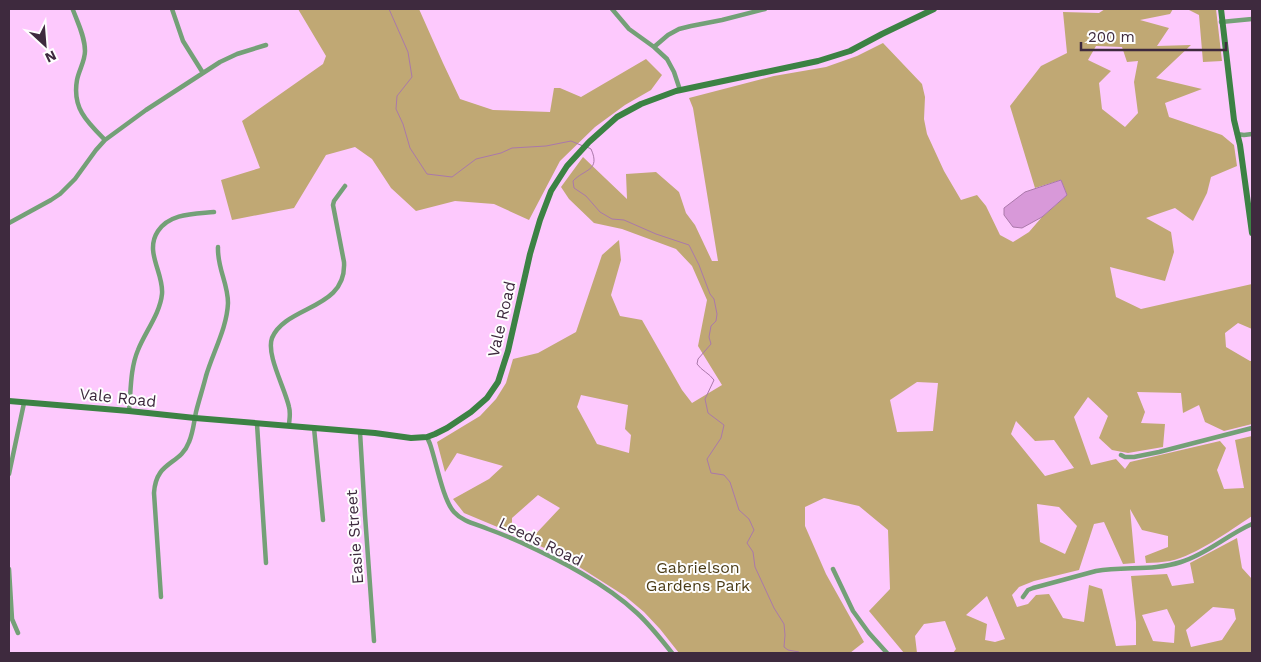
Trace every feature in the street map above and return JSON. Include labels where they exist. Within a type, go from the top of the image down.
[{"type":"main road","name":"Vale Road","points":[[9,401],[411,438],[427,436],[447,428],[471,412],[487,398],[498,382],[508,351],[530,254],[551,191],[567,166],[589,142],[617,117],[653,99],[680,90],[840,55],[934,9]]},
{"type":"main road","points":[[1221,9],[1234,118],[1252,233]]},
{"type":"street","points":[[172,9],[183,41],[203,73]]},
{"type":"street","points":[[612,9],[629,29],[667,59],[671,64],[680,90]]},
{"type":"street","points":[[654,47],[668,34],[679,29],[765,9]]},
{"type":"street","points":[[73,10],[83,38],[85,52],[77,80],[76,98],[84,117],[105,140]]},
{"type":"street","points":[[1222,22],[1252,19]]},
{"type":"street","points":[[9,223],[51,200],[64,190],[75,180],[105,140],[140,115],[226,58],[266,45]]},
{"type":"street","points":[[1237,134],[1252,134]]},
{"type":"street","points":[[289,426],[290,409],[272,359],[271,342],[280,327],[327,298],[343,278],[345,268],[332,205],[345,186]]},
{"type":"street","points":[[129,411],[133,370],[137,352],[162,300],[162,290],[153,250],[153,241],[165,223],[174,218],[214,212]]},
{"type":"street","points":[[161,597],[154,487],[162,469],[179,456],[190,440],[206,374],[223,327],[228,305],[227,290],[219,265],[218,247]]},
{"type":"street","points":[[9,474],[24,403]]},
{"type":"street","points":[[257,424],[266,563]]},
{"type":"street","points":[[314,428],[323,520]]},
{"type":"street","points":[[1121,455],[1129,458],[1159,452],[1252,428]]},
{"type":"street","name":"Easie Street","points":[[360,432],[364,515],[374,641]]},
{"type":"street","name":"Leeds Road","points":[[427,436],[448,501],[455,512],[466,521],[537,550],[600,585],[636,613],[672,653]]},
{"type":"street","points":[[1023,597],[1028,590],[1033,588],[1096,571],[1156,568],[1181,562],[1207,550],[1252,524]]},
{"type":"street","points":[[9,569],[12,619],[18,633]]},
{"type":"street","points":[[834,569],[853,610],[869,633],[887,653]]},
{"type":"green space","points":[[298,9],[419,9],[460,99],[493,110],[550,112],[554,88],[560,88],[581,97],[646,59],[662,75],[651,90],[625,105],[595,127],[560,161],[529,220],[494,204],[455,201],[416,211],[391,188],[372,159],[355,147],[326,155],[294,208],[232,220],[221,180],[260,168],[242,121],[323,64],[326,56]]},
{"type":"green space","name":"Gabrielson Gardens Park","points":[[1105,9],[1173,9],[1170,14],[1140,20],[1169,28],[1157,46],[1191,45],[1156,78],[1202,89],[1165,103],[1169,117],[1222,135],[1234,145],[1237,166],[1211,177],[1207,193],[1193,221],[1175,208],[1146,218],[1171,232],[1174,252],[1165,281],[1110,267],[1116,297],[1141,309],[1252,284],[1252,329],[1238,323],[1225,333],[1226,347],[1252,361],[1252,424],[1224,431],[1205,422],[1199,405],[1183,413],[1181,393],[1137,392],[1145,412],[1141,423],[1165,424],[1163,447],[1128,453],[1112,450],[1099,438],[1108,416],[1088,397],[1074,417],[1091,465],[1116,459],[1125,469],[1130,462],[1220,441],[1226,448],[1217,470],[1224,489],[1244,488],[1235,440],[1252,436],[1252,516],[1191,554],[1170,561],[1146,563],[1145,556],[1168,547],[1168,536],[1142,530],[1130,509],[1135,563],[1123,564],[1104,522],[1094,524],[1079,570],[1034,581],[1019,587],[1012,595],[1017,607],[1028,604],[1036,595],[1049,594],[1063,618],[1084,622],[1089,585],[1102,589],[1116,646],[1136,645],[1136,622],[1131,576],[1167,574],[1172,586],[1194,583],[1190,563],[1237,538],[1242,568],[1252,579],[1252,653],[953,653],[956,649],[945,621],[924,624],[915,636],[917,653],[904,653],[869,611],[890,589],[888,530],[859,506],[824,498],[805,507],[805,526],[826,574],[864,642],[850,653],[679,653],[644,612],[625,596],[562,556],[529,541],[560,508],[538,495],[512,518],[512,533],[464,513],[453,499],[489,479],[503,466],[457,453],[445,472],[437,442],[480,416],[496,399],[506,383],[513,359],[538,353],[576,332],[602,255],[619,240],[621,260],[611,295],[620,316],[642,320],[682,390],[692,403],[722,385],[698,346],[707,300],[692,266],[676,249],[622,229],[594,223],[569,199],[561,187],[583,157],[627,199],[626,174],[656,172],[679,192],[686,213],[695,225],[712,261],[718,261],[693,108],[689,98],[774,76],[826,67],[857,56],[883,43],[922,84],[925,97],[924,119],[927,134],[944,171],[961,200],[977,195],[986,206],[1000,235],[1013,242],[1029,232],[1042,217],[1067,195],[1061,180],[1035,188],[1010,106],[1041,66],[1067,53],[1063,12],[1099,13]],"holes":[[[1096,46],[1122,47],[1127,62],[1138,61],[1134,82],[1138,113],[1125,127],[1102,109],[1099,83],[1111,71],[1088,60]],[[917,382],[938,383],[933,431],[897,432],[890,400]],[[581,395],[628,405],[625,429],[631,435],[629,453],[597,444],[577,407]],[[1016,421],[1035,441],[1054,440],[1074,468],[1045,476],[1011,434]],[[1037,504],[1059,507],[1077,526],[1065,554],[1040,542]],[[987,596],[1005,639],[995,642],[985,640],[987,624],[966,615]],[[1213,607],[1234,609],[1236,619],[1222,640],[1191,647],[1186,630]],[[1167,609],[1175,626],[1174,643],[1153,641],[1142,615]]]},
{"type":"green space","points":[[1187,9],[1216,9],[1222,61],[1203,62],[1199,15]]},
{"type":"shaded area","points":[[1061,180],[1067,195],[1042,217],[1022,228],[1013,227],[1004,215],[1004,208],[1025,192]]},
{"type":"waterway","points":[[389,9],[408,52],[412,77],[397,96],[396,109],[403,124],[410,148],[427,174],[452,177],[476,159],[501,153],[512,148],[546,146],[571,141],[583,146]]},
{"type":"waterway","points":[[587,147],[591,149],[594,156],[593,166],[573,181],[574,188],[586,196],[600,212],[612,219],[624,220],[656,234],[689,245],[710,294],[714,299],[717,314],[716,321],[711,326],[709,337],[711,344],[698,359],[697,364],[714,380],[705,399],[708,413],[724,425],[721,438],[707,459],[711,473],[724,475],[730,482],[739,510],[749,519],[754,530],[747,543],[753,552],[755,567],[774,608],[784,624],[784,647],[800,653]]}]
